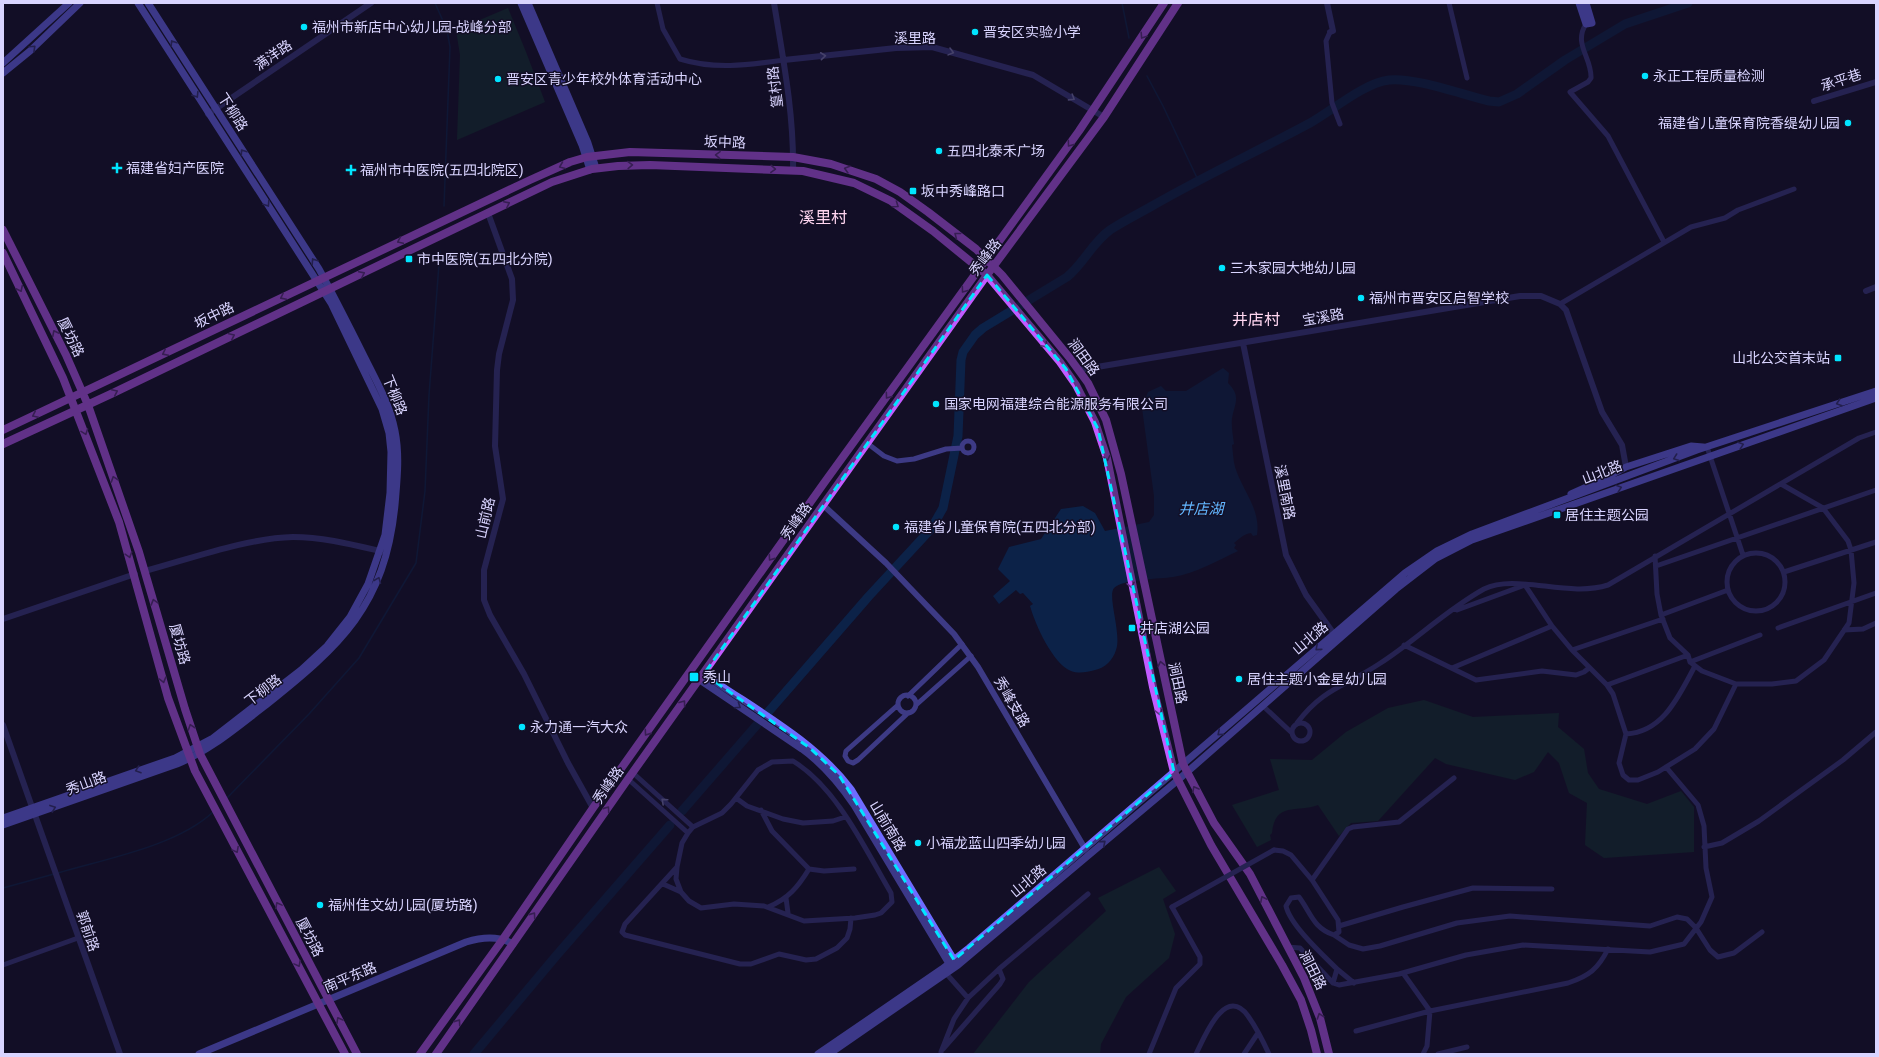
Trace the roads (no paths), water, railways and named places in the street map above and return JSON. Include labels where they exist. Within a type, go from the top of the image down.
[{"type":"main road","points":[[3,63],[69,3]]},
{"type":"main road","points":[[3,73],[30,51],[80,3]]},
{"type":"main road","name":"下柳路","points":[[138,3],[208,114],[320,279]]},
{"type":"main road","name":"下柳路","points":[[148,3],[327,291],[382,409],[388,428],[392,471],[383,552],[373,591],[354,622],[332,649],[304,674],[226,736],[176,761]]},
{"type":"main road","points":[[521,3],[590,156]]},
{"type":"main road","points":[[528,3],[590,156],[593,169]]},
{"type":"main road","name":"秀峰路","points":[[420,1052],[502,941],[593,808],[1093,111],[1164,3]]},
{"type":"main road","name":"秀峰路","points":[[436,1054],[630,776],[702,677],[867,443],[987,275],[1104,117],[1178,3]]},
{"type":"main road","points":[[1579,3],[1586,24],[1592,23],[1586,3]]},
{"type":"main road","name":"坂中路","points":[[3,430],[435,224],[554,169],[590,156],[649,152],[793,157],[820,161],[856,171],[892,187],[928,212],[988,259],[994,266]]},
{"type":"main road","name":"坂中路","points":[[3,444],[327,291],[552,182],[593,169],[650,165],[793,170],[834,177],[877,193],[911,216],[980,268]]},
{"type":"main road","name":"厦坊路","points":[[3,230],[66,355],[88,405],[145,571],[199,750],[357,1054]]},
{"type":"main road","name":"厦坊路","points":[[3,253],[72,398],[107,496],[119,522],[135,574],[168,698],[189,755],[216,812],[345,1054]]},
{"type":"main road","name":"涧田路","points":[[994,266],[1079,370],[1100,406],[1115,447],[1185,768],[1214,823],[1250,874],[1287,947],[1314,1001],[1323,1028],[1329,1054]]},
{"type":"main road","points":[[980,268],[987,275]]},
{"type":"main road","name":"涧田路","points":[[987,275],[1068,373],[1081,392],[1098,429],[1108,462],[1153,688],[1176,776],[1211,845],[1301,1000],[1312,1030],[1317,1054]]},
{"type":"main road","name":"山北路","points":[[828,1054],[944,972],[1176,776],[1334,634],[1405,573],[1437,551],[1466,536],[1707,447],[1876,391]]},
{"type":"main road","name":"山北路","points":[[1185,768],[1263,706],[1419,570],[1448,551],[1472,540],[1876,398]]},
{"type":"main road","points":[[1533,511],[1600,481],[1626,467],[1692,446],[1707,447]]},
{"type":"main road","name":"山前南路","points":[[702,677],[773,720],[820,756],[848,786],[953,964]]},
{"type":"main road","name":"山前南路","points":[[702,677],[752,716],[809,754],[843,789],[953,964]]},
{"type":"main road","name":"秀山路","points":[[3,825],[34,811],[176,761]]},
{"type":"main road","name":"秀山路","points":[[3,818],[34,811]]},
{"type":"main road","name":"南平东路","points":[[212,1054],[466,942],[488,938],[512,945]]},
{"type":"main road","name":"山北路","points":[[818,1054],[944,972]]},
{"type":"main road","name":"南平东路","points":[[200,1054],[320,1006]]},
{"type":"street","points":[[657,3],[663,29],[680,59],[698,65],[718,67],[784,60]]},
{"type":"street","name":"篁村路","points":[[774,3],[784,60],[793,170]]},
{"type":"street","points":[[1323,3],[1330,32]]},
{"type":"street","points":[[1327,3],[1333,31],[1330,32],[1326,41],[1333,105],[1340,124]]},
{"type":"street","points":[[1449,3],[1467,78]]},
{"type":"street","name":"满洋路","points":[[208,114],[369,4]]},
{"type":"street","points":[[1586,24],[1581,35],[1581,44],[1591,78],[1588,82],[1570,92],[1608,136],[1664,242]]},
{"type":"street","name":"溪里路","points":[[784,60],[896,48],[932,47],[1033,74],[1104,117]]},
{"type":"street","name":"承平巷","points":[[1814,101],[1876,82]]},
{"type":"street","points":[[1626,467],[1622,445],[1604,417],[1568,314],[1560,304],[1664,242],[1694,226],[1725,218],[1738,210],[1794,189]]},
{"type":"street","name":"山前路","points":[[488,213],[514,286],[513,300],[499,354],[497,370],[495,446],[503,499],[484,570],[484,600],[490,615],[520,668],[568,763],[593,808]]},
{"type":"street","points":[[1866,291],[1876,287]]},
{"type":"street","name":"宝溪路","points":[[1079,370],[1526,295],[1538,295],[1560,304]]},
{"type":"street","name":"溪里南路","points":[[1243,343],[1287,559],[1306,595],[1334,634]]},
{"type":"street","points":[[1292,733],[1293,727],[1306,711],[1325,694],[1379,664],[1450,612],[1488,587],[1498,584],[1575,590],[1594,589],[1614,582],[1655,556],[1859,438],[1876,432]]},
{"type":"street","points":[[867,443],[884,456],[897,461],[914,459],[946,450],[962,448]]},
{"type":"street","points":[[1707,447],[1743,555]]},
{"type":"street","points":[[1655,556],[1657,594],[1662,617],[1670,638],[1688,655],[1690,662],[1702,671],[1736,684],[1772,684],[1796,681],[1824,660],[1849,622],[1853,602],[1854,583],[1851,550],[1848,541],[1823,508],[1781,484]]},
{"type":"street","points":[[1656,566],[1876,490]]},
{"type":"street","name":"秀峰支路","points":[[823,505],[886,563],[962,644],[971,656],[1087,852]]},
{"type":"street","points":[[145,571],[271,539],[294,537],[320,539],[383,552]]},
{"type":"street","points":[[1784,572],[1876,542]]},
{"type":"street","points":[[1753,552],[1763,553],[1772,557],[1784,572],[1784,591],[1773,606],[1764,610],[1755,611],[1745,609],[1737,604],[1728,590],[1728,573],[1731,565],[1743,555],[1753,552]]},
{"type":"street","points":[[3,619],[135,574]]},
{"type":"street","points":[[1450,612],[1525,585]]},
{"type":"street","points":[[1525,585],[1552,626],[1572,650],[1607,685],[1616,701],[1626,734],[1619,763],[1623,775],[1629,780],[1638,780],[1666,767],[1695,748],[1714,729],[1736,684]]},
{"type":"street","points":[[1572,650],[1662,617],[1728,590]]},
{"type":"street","points":[[1778,628],[1876,593]]},
{"type":"street","points":[[1844,630],[1862,629],[1876,623]]},
{"type":"street","points":[[1452,668],[1552,626]]},
{"type":"street","points":[[1690,662],[1760,636]]},
{"type":"street","points":[[908,696],[962,644]]},
{"type":"street","points":[[1404,645],[1473,679],[1480,680],[1542,671],[1576,675],[1589,668]]},
{"type":"street","points":[[1607,685],[1688,655]]},
{"type":"street","points":[[916,705],[914,698],[908,696],[901,697],[898,705],[846,751],[845,756],[848,761],[853,762],[858,760],[971,656]]},
{"type":"street","points":[[1626,734],[1639,733],[1658,721],[1674,703],[1695,666]]},
{"type":"street","points":[[898,705],[901,710],[908,713]]},
{"type":"street","points":[[1263,706],[1292,733],[1294,738],[1300,741],[1308,738],[1310,732],[1309,726],[1304,723],[1297,723]]},
{"type":"street","name":"郭前路","points":[[3,725],[120,1054]]},
{"type":"street","points":[[1704,847],[1722,844],[1759,821],[1843,760],[1876,732]]},
{"type":"street","points":[[793,761],[804,768],[828,792],[845,817],[891,893],[892,900],[890,905],[881,913],[851,918],[804,921],[768,907],[734,904],[701,908],[689,901],[681,892],[676,878],[682,843],[693,827],[722,813],[736,798],[758,770],[772,762],[793,761]]},
{"type":"street","points":[[1287,947],[1300,948],[1333,983],[1339,985],[1403,973],[1466,955],[1523,945],[1650,952],[1684,944],[1701,922],[1712,897],[1706,868],[1704,826],[1698,804],[1666,767]]},
{"type":"street","points":[[630,776],[693,827]]},
{"type":"street","points":[[630,776],[688,833]]},
{"type":"street","points":[[1312,880],[1348,830],[1353,827],[1399,822],[1454,778]]},
{"type":"street","points":[[736,798],[747,806],[783,819],[803,823],[833,821],[845,817]]},
{"type":"street","points":[[761,810],[772,831],[809,869],[824,872],[854,869]]},
{"type":"street","points":[[1149,1054],[1176,988],[1197,968],[1200,960],[1172,907],[1274,850],[1283,851],[1291,855],[1312,880],[1338,920],[1339,932],[1334,935]]},
{"type":"street","points":[[677,867],[663,884],[624,924],[622,932],[625,935],[740,964],[751,964],[779,954],[806,960],[816,959],[837,948],[847,938],[851,918]]},
{"type":"street","points":[[768,907],[786,898],[798,886],[809,869]]},
{"type":"street","points":[[663,884],[681,892]]},
{"type":"street","points":[[1338,926],[1473,888],[1552,889]]},
{"type":"street","points":[[940,1053],[954,1019],[968,998],[998,969],[1088,894]]},
{"type":"street","points":[[1354,983],[1337,969],[1315,947],[1292,918],[1286,906],[1291,898],[1299,897],[1316,925],[1324,932],[1334,935],[1349,945],[1363,948],[1380,946],[1457,923],[1510,916],[1650,926],[1677,917],[1687,919],[1696,928],[1710,950],[1718,957],[1734,953],[1762,932]]},
{"type":"street","points":[[786,898],[788,914]]},
{"type":"street","points":[[3,965],[78,938]]},
{"type":"street","points":[[1356,1031],[1430,1010],[1568,983],[1581,978],[1600,965],[1608,949]]},
{"type":"street","points":[[940,1053],[972,1019],[1000,984],[1003,979],[998,969]]},
{"type":"street","points":[[1333,983],[1337,969]]},
{"type":"street","points":[[944,972],[968,998]]},
{"type":"street","points":[[1403,973],[1430,1010],[1427,1046],[1422,1054]]},
{"type":"street","points":[[1196,1054],[1215,1018],[1226,1008],[1238,1007],[1242,1010],[1258,1034],[1269,1054]]},
{"type":"street","points":[[1244,1054],[1258,1034]]},
{"type":"street","points":[[1438,1054],[1468,1047]]},
{"type":"water","name":"井店湖","points":[[1223,368],[1229,373],[1228,383],[1235,392],[1236,396],[1232,418],[1234,464],[1254,508],[1257,535],[1253,536],[1251,533],[1244,535],[1234,543],[1236,545],[1234,548],[1238,551],[1198,570],[1173,577],[1125,583],[1114,588],[1112,592],[1112,599],[1117,635],[1115,654],[1108,663],[1099,669],[1083,672],[1071,671],[1064,667],[1051,652],[1040,633],[1032,614],[1030,606],[1033,604],[1023,593],[1020,594],[1016,590],[999,604],[993,596],[1010,581],[998,569],[1009,547],[1041,539],[1061,509],[1083,506],[1095,513],[1105,531],[1149,522],[1154,515],[1154,496],[1142,408],[1148,392],[1161,386],[1166,391],[1186,391]]},
{"type":"waterway","points":[[435,3],[447,30],[450,47],[444,206]]},
{"type":"waterway","points":[[1122,3],[1129,38]]},
{"type":"waterway","points":[[682,811],[869,596],[931,529],[943,508],[958,436],[961,360],[963,352],[975,335],[983,328],[1067,277],[1098,241],[1110,230],[1191,184],[1319,118],[1369,86],[1389,80],[1412,81],[1489,101],[1499,102],[1517,94],[1565,60],[1625,24],[1688,3]]},
{"type":"waterway","points":[[1147,76],[1198,180]]},
{"type":"waterway","points":[[227,798],[309,714],[359,658],[416,563],[425,491],[429,395],[440,251]]},
{"type":"waterway","points":[[58,873],[118,857],[161,843],[198,824],[213,812]]},
{"type":"waterway","points":[[474,1054],[556,956],[670,825]]},
{"type":"waterway","points":[[3,888],[54,874]]},
{"type":"place","name":"福州市新店中心幼儿园-战峰分部","points":[[304,27]]},
{"type":"place","name":"晋安区实验小学","points":[[975,32]]},
{"type":"place","name":"永正工程质量检测","points":[[1645,76]]},
{"type":"place","name":"晋安区青少年校外体育活动中心","points":[[498,79]]},
{"type":"place","name":"福建省儿童保育院香缇幼儿园","points":[[1848,123]]},
{"type":"place","name":"五四北泰禾广场","points":[[939,151]]},
{"type":"place","name":"福建省妇产医院","points":[[117,168]]},
{"type":"place","name":"福州市中医院(五四北院区)","points":[[351,170]]},
{"type":"place","name":"坂中秀峰路口","points":[[913,191]]},
{"type":"place","name":"市中医院(五四北分院)","points":[[409,259]]},
{"type":"place","name":"三木家园大地幼儿园","points":[[1222,268]]},
{"type":"place","name":"福州市晋安区启智学校","points":[[1361,298]]},
{"type":"place","name":"山北公交首末站","points":[[1838,358]]},
{"type":"place","name":"国家电网福建综合能源服务有限公司","points":[[936,404]]},
{"type":"place","name":"居住主题公园","points":[[1557,515]]},
{"type":"place","name":"福建省儿童保育院(五四北分部)","points":[[896,527]]},
{"type":"place","name":"井店湖公园","points":[[1132,628]]},
{"type":"place","name":"秀山","points":[[694,677]]},
{"type":"place","name":"居住主题小金星幼儿园","points":[[1239,679]]},
{"type":"place","name":"永力通一汽大众","points":[[522,727]]},
{"type":"place","name":"小福龙蓝山四季幼儿园","points":[[918,843]]},
{"type":"place","name":"福州佳文幼儿园(厦坊路)","points":[[320,905]]},
{"type":"district","name":"溪里村","points":[[823,217]]},
{"type":"district","name":"井店村","points":[[1256,319]]}]
